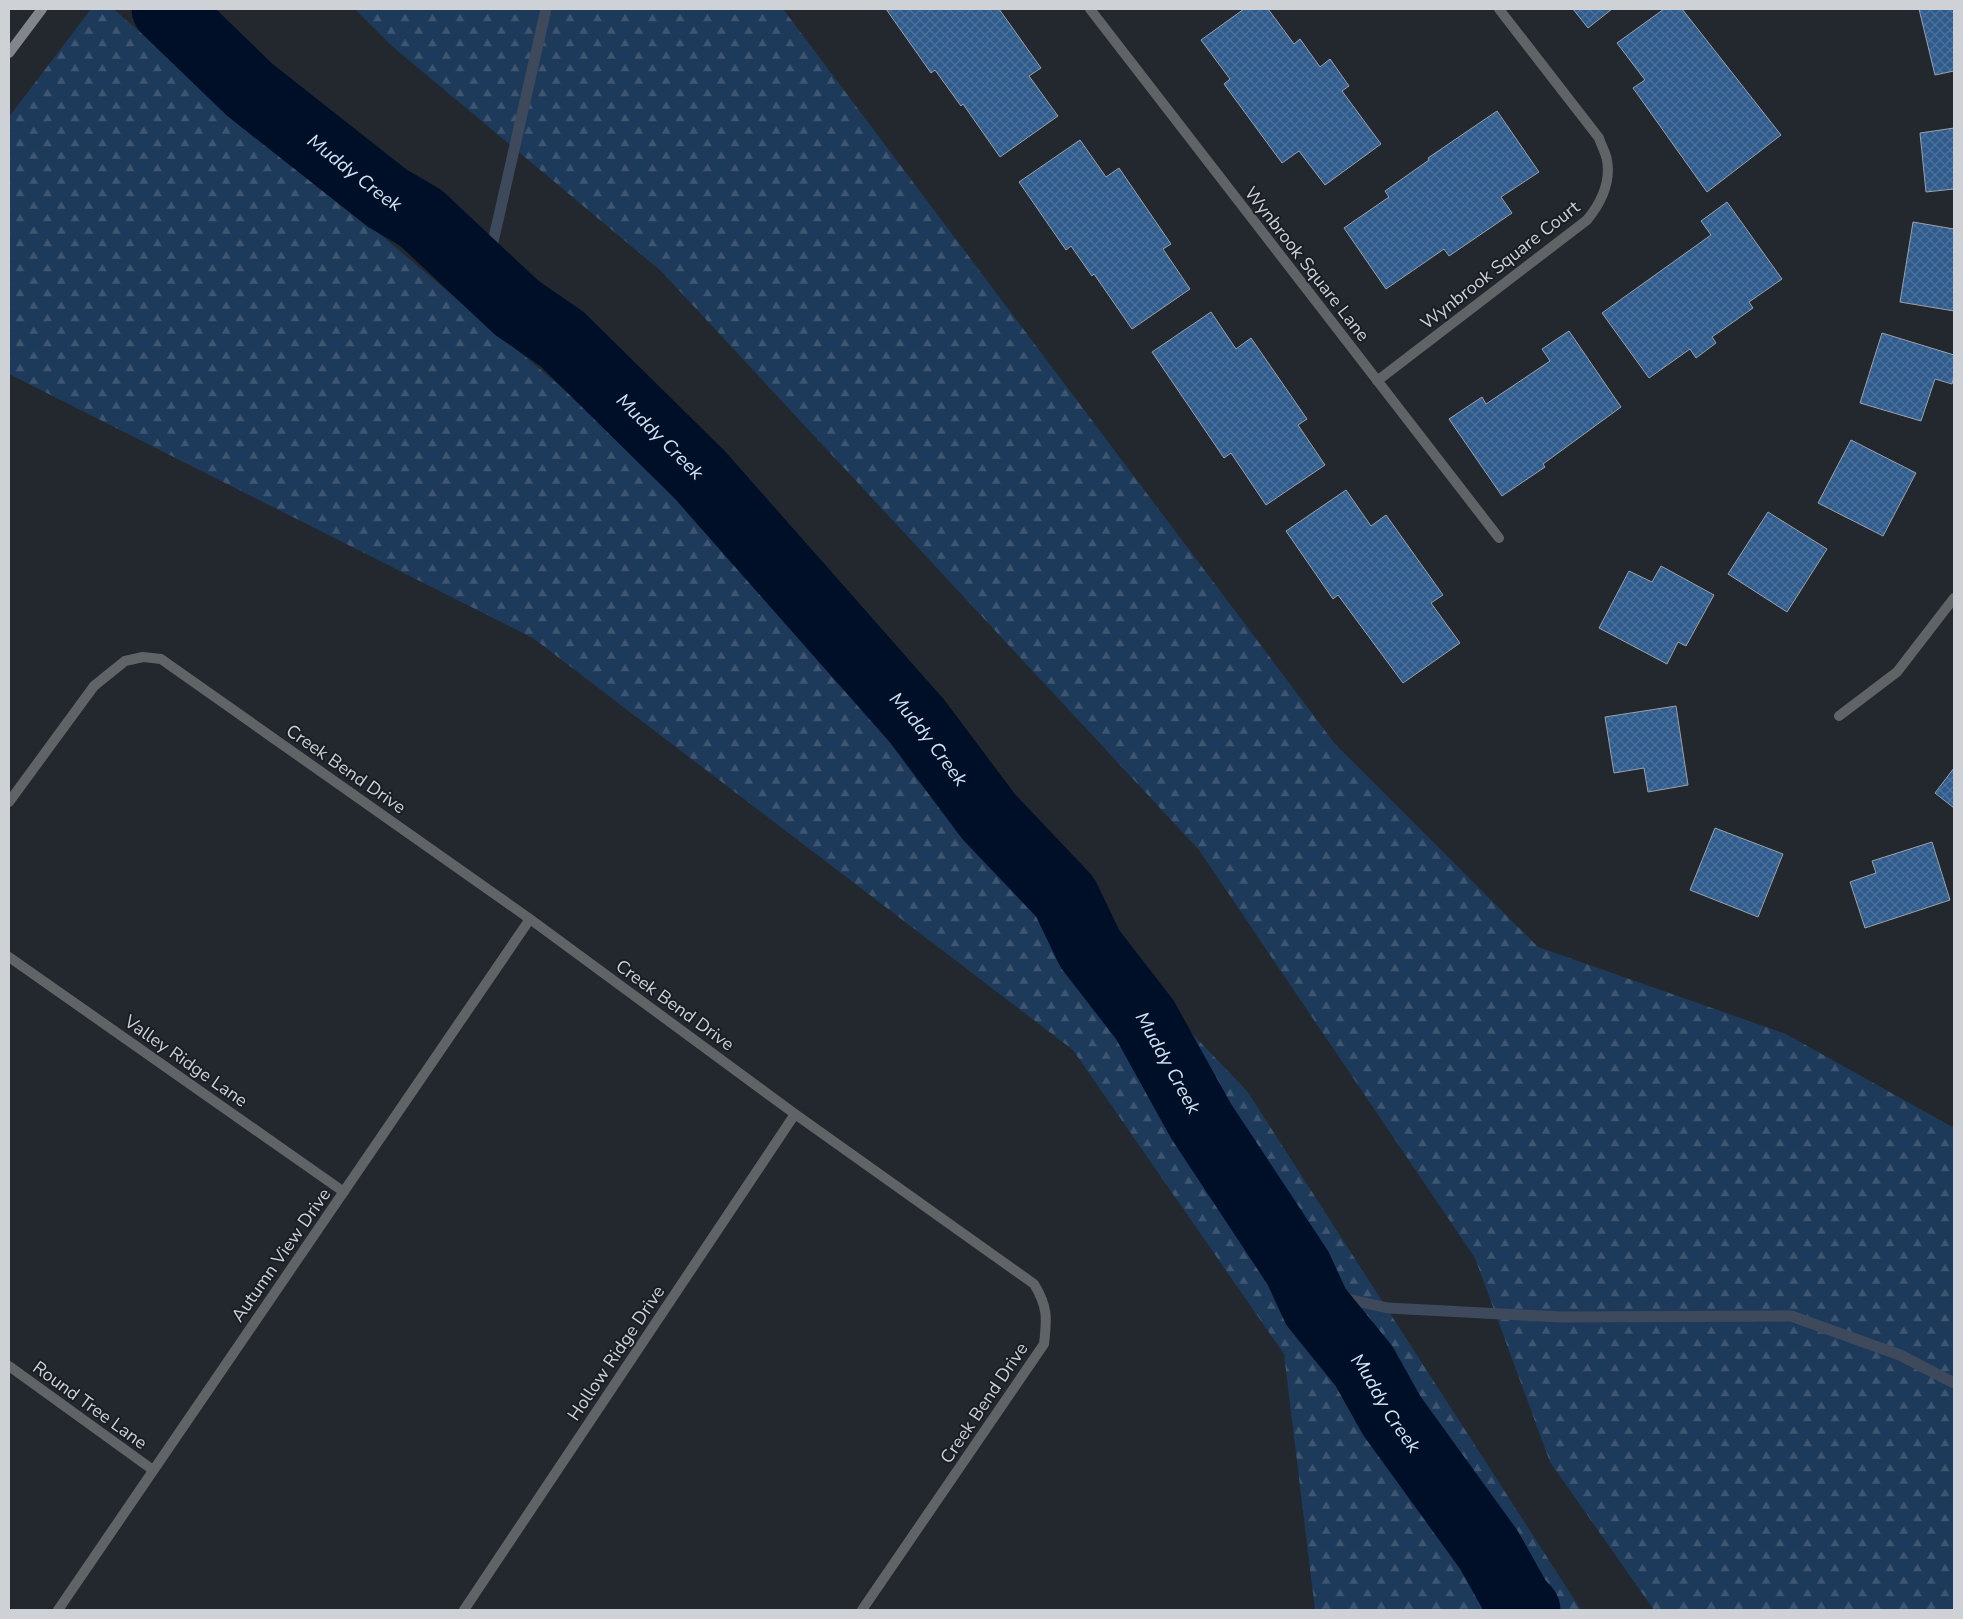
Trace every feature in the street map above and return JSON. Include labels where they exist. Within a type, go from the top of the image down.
[{"type":"main road","points":[[9,53],[40,12]]},
{"type":"street","name":"Wynbrook Square Lane","points":[[1090,9],[1499,538]]},
{"type":"street","name":"Wynbrook Square Court","points":[[1377,381],[1587,220],[1598,207],[1606,184],[1607,160],[1599,138],[1500,9]]},
{"type":"street","points":[[1839,716],[1898,672],[1954,598]]},
{"type":"street","name":"Creek Bend Drive","points":[[9,802],[94,686],[109,672],[125,662],[143,657],[161,659],[530,919],[795,1114],[1034,1284],[1044,1300],[1046,1322],[1044,1344],[862,1610]]},
{"type":"street","name":"Autumn View Drive","points":[[58,1610],[530,919]]},
{"type":"street","name":"Valley Ridge Lane","points":[[9,957],[344,1192]]},
{"type":"street","name":"Hollow Ridge Drive","points":[[464,1610],[795,1114]]},
{"type":"street","name":"Round Tree Lane","points":[[9,1366],[153,1470]]},
{"type":"green space","points":[[91,9],[113,9],[625,441],[1247,1091],[1581,1610],[1315,1610],[1284,1354],[1073,1050],[533,638],[9,374],[9,117]]},
{"type":"green space","points":[[355,9],[783,9],[1335,744],[1538,947],[1786,1034],[1954,1128],[1954,1610],[1654,1610],[1550,1462],[1475,1258],[1199,850],[661,271],[393,47]]},
{"type":"building","points":[[886,9],[999,9],[1041,68],[1029,76],[1058,116],[1000,157],[963,104],[961,106],[935,70],[931,73]]},
{"type":"building","points":[[1244,9],[1268,9],[1294,44],[1300,39],[1320,67],[1330,59],[1349,86],[1342,91],[1381,144],[1325,185],[1299,151],[1282,163],[1224,84],[1230,79],[1201,40]]},
{"type":"building","points":[[1573,9],[1612,9],[1588,28]]},
{"type":"building","points":[[1664,9],[1682,9],[1781,135],[1707,192],[1633,88],[1645,80],[1617,43]]},
{"type":"building","points":[[1919,9],[1954,9],[1954,71],[1935,75]]},
{"type":"building","points":[[1497,111],[1539,172],[1501,197],[1512,213],[1449,256],[1444,249],[1386,289],[1344,228],[1389,197],[1385,191],[1429,160],[1428,158]]},
{"type":"building","points":[[1954,128],[1954,189],[1926,192],[1920,133]]},
{"type":"building","points":[[1080,140],[1106,177],[1119,168],[1171,244],[1163,249],[1190,289],[1132,329],[1094,274],[1092,276],[1071,246],[1066,250],[1019,182]]},
{"type":"building","points":[[1727,202],[1782,279],[1749,302],[1753,308],[1712,337],[1716,343],[1696,358],[1690,349],[1649,378],[1602,313],[1711,235],[1701,221]]},
{"type":"building","points":[[1913,222],[1954,229],[1954,311],[1900,302]]},
{"type":"building","points":[[1211,312],[1236,349],[1251,338],[1307,419],[1298,425],[1325,465],[1266,505],[1231,453],[1224,458],[1152,352]]},
{"type":"building","points":[[1569,331],[1621,407],[1543,464],[1545,467],[1502,496],[1449,419],[1482,397],[1486,404],[1550,361],[1542,349]]},
{"type":"building","points":[[1882,333],[1954,355],[1952,384],[1935,379],[1921,421],[1860,403]]},
{"type":"building","points":[[1851,440],[1916,473],[1883,536],[1818,503]]},
{"type":"building","points":[[1346,490],[1371,526],[1386,515],[1443,595],[1431,603],[1460,643],[1403,683],[1338,595],[1333,599],[1286,531]]},
{"type":"building","points":[[1768,512],[1827,549],[1787,612],[1728,574]]},
{"type":"building","points":[[1661,566],[1714,595],[1686,646],[1678,642],[1667,664],[1599,628],[1629,571],[1652,582]]},
{"type":"building","points":[[1676,706],[1688,785],[1648,792],[1644,768],[1614,773],[1605,717]]},
{"type":"building","points":[[1954,768],[1954,808],[1935,793]]},
{"type":"building","points":[[1715,828],[1783,854],[1758,917],[1690,890]]},
{"type":"building","points":[[1932,842],[1950,900],[1865,928],[1850,882],[1876,873],[1872,861]]},
{"type":"waterway","name":"Muddy Creek","points":[[166,9],[250,90],[387,198],[421,218],[517,308],[562,339],[700,475],[917,721],[989,817],[1065,897],[1090,949],[1145,1020],[1201,1121],[1298,1268],[1316,1307],[1364,1366],[1392,1416],[1489,1550],[1517,1600],[1526,1610]]},
{"type":"waterway","points":[[485,277],[546,9]]},
{"type":"waterway","points":[[1284,1247],[1347,1299],[1388,1308],[1561,1317],[1791,1316],[1900,1355],[1954,1383]]}]
